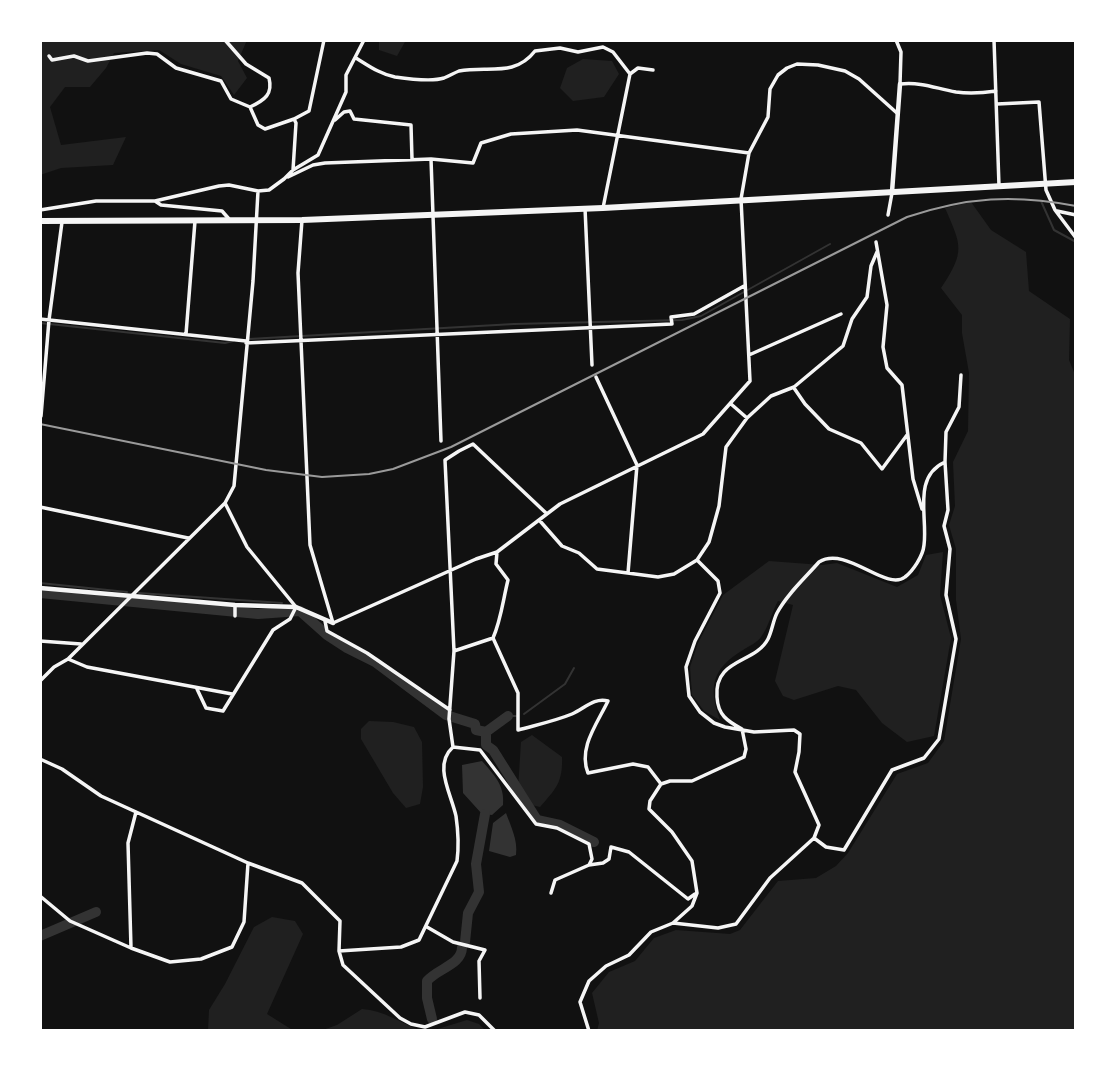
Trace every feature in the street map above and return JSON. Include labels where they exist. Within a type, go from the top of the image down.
[{"type":"highway","points":[[40,221],[302,220],[603,208],[1076,183]]},
{"type":"street","points":[[225,40],[246,64],[270,78],[272,88],[268,96],[250,107]]},
{"type":"street","points":[[49,56],[52,60],[74,56],[88,61],[158,54],[176,68],[221,81],[231,99],[250,107],[258,125],[265,128],[309,111],[324,40]]},
{"type":"street","points":[[40,210],[96,201],[155,201],[229,185],[258,191],[269,190],[293,170],[318,155],[346,92],[346,75],[364,40]]},
{"type":"street","points":[[888,215],[900,85],[901,52],[896,40]]},
{"type":"street","points":[[994,40],[999,186]]},
{"type":"street","points":[[356,58],[388,75],[442,79],[460,71],[514,67],[527,60],[535,51],[560,48],[578,52],[603,47],[613,52],[630,74]]},
{"type":"street","points":[[40,588],[235,605],[296,607],[332,623],[497,552],[560,504],[703,434],[750,381],[741,199],[749,153],[768,117],[770,89],[778,75],[797,64],[845,71],[869,87],[898,114]]},
{"type":"street","points":[[603,208],[630,74],[638,68],[653,70]]},
{"type":"street","points":[[900,85],[933,85],[957,92],[981,93],[996,90]]},
{"type":"street","points":[[997,104],[1039,102],[1049,201],[1076,238]]},
{"type":"street","points":[[334,121],[344,112],[350,111],[354,119],[411,125],[412,160]]},
{"type":"street","points":[[293,170],[294,119]]},
{"type":"street","points":[[284,179],[313,165],[325,163],[431,159],[473,163],[481,143],[511,134],[577,130],[749,153]]},
{"type":"street","points":[[431,159],[441,441]]},
{"type":"street","points":[[40,681],[54,667],[68,659],[80,644],[225,503],[234,486],[253,281],[258,191]]},
{"type":"street","points":[[155,201],[161,205],[222,211],[230,220]]},
{"type":"street","points":[[586,208],[592,365]]},
{"type":"street","points":[[1055,210],[1076,215]]},
{"type":"street","points":[[302,220],[298,272],[310,545],[332,623]]},
{"type":"street","points":[[186,334],[195,221]]},
{"type":"street","points":[[41,416],[49,320],[62,222]]},
{"type":"street","points":[[876,242],[887,305],[883,348],[887,368],[902,385],[913,479],[922,511]]},
{"type":"street","points":[[540,521],[562,546],[579,553],[597,569],[658,576],[674,574],[697,560],[709,541],[719,506],[726,447],[747,418],[771,396],[794,387],[843,346],[852,319],[867,297],[871,266],[877,252]]},
{"type":"street","points":[[40,319],[246,342],[672,324],[671,317],[694,314],[744,287]]},
{"type":"street","points":[[749,355],[841,314]]},
{"type":"street","points":[[814,838],[826,847],[844,850],[892,770],[924,758],[939,739],[956,639],[946,595],[950,549],[944,526],[948,510],[946,432],[959,407],[961,375]]},
{"type":"street","points":[[596,377],[637,466],[628,573]]},
{"type":"street","points":[[794,387],[804,404],[829,429],[861,443],[883,468],[908,434]]},
{"type":"street","points":[[731,404],[747,418]]},
{"type":"street","points":[[453,747],[449,719],[454,651],[445,460],[473,444],[546,514]]},
{"type":"street","points":[[589,1031],[580,1002],[589,981],[606,966],[629,955],[651,932],[673,923],[692,906],[697,893],[692,861],[672,832],[649,809],[649,801],[661,784],[692,780],[744,757],[746,749],[742,729],[724,719],[717,704],[716,689],[722,674],[731,664],[759,649],[767,640],[779,609],[826,557],[836,557],[891,580],[905,577],[914,568],[924,547],[922,511],[927,477],[938,465],[945,462]]},
{"type":"street","points":[[225,503],[247,547],[296,607]]},
{"type":"street","points":[[40,507],[188,538]]},
{"type":"street","points":[[454,651],[493,638],[500,622],[508,580],[496,564],[497,552]]},
{"type":"street","points":[[673,923],[718,928],[736,924],[770,878],[814,838],[819,825],[795,772],[800,734],[794,730],[754,732],[714,723],[699,712],[689,696],[686,667],[695,641],[720,593],[718,581],[697,560]]},
{"type":"street","points":[[235,605],[235,616]]},
{"type":"street","points":[[197,689],[206,708],[223,711],[273,630],[290,619],[296,607]]},
{"type":"street","points":[[325,621],[327,631],[367,653],[450,711]]},
{"type":"street","points":[[493,638],[518,693],[518,730],[574,713],[601,699],[608,701],[584,751],[584,763],[588,773],[633,764],[648,766],[661,784]]},
{"type":"street","points":[[40,641],[80,644]]},
{"type":"street","points":[[68,659],[87,667],[232,694]]},
{"type":"street","points":[[339,951],[401,947],[419,940],[427,927],[457,861],[456,816],[443,770],[446,753],[453,747],[480,750],[537,824],[557,828],[589,844],[592,859],[589,865]]},
{"type":"street","points":[[40,759],[62,769],[101,796],[248,863],[302,883],[340,921],[339,951],[343,965],[385,1005],[411,1024],[425,1027],[465,1013],[479,1014],[495,1031]]},
{"type":"street","points":[[131,948],[128,843],[136,811]]},
{"type":"street","points":[[551,892],[555,880],[609,859],[611,847],[629,852],[688,899],[697,893]]},
{"type":"street","points":[[40,896],[70,921],[131,948],[170,962],[201,959],[232,947],[244,922],[248,863]]},
{"type":"street","points":[[427,927],[453,942],[485,950],[479,961],[480,998]]},
{"type":"shaded area","points":[[40,40],[247,40],[238,61],[247,78],[234,95],[221,76],[181,64],[159,50],[114,53],[106,68],[90,87],[65,87],[50,107],[61,145],[126,137],[113,165],[61,168],[40,175]]},
{"type":"shaded area","points":[[379,40],[406,40],[397,56],[379,50]]},
{"type":"shaded area","points":[[583,59],[612,61],[619,74],[604,97],[573,101],[560,88],[567,68]]},
{"type":"shaded area","points":[[971,202],[991,230],[1026,252],[1029,291],[1070,319],[1069,360],[1076,377],[1076,1031],[597,1031],[599,1023],[592,993],[609,972],[635,961],[654,938],[676,930],[730,934],[740,930],[778,881],[816,878],[836,866],[848,853],[897,774],[928,763],[944,741],[961,639],[956,600],[956,549],[949,525],[955,506],[953,462],[968,431],[969,373],[962,333],[962,315],[941,288],[954,265],[958,248],[955,231],[945,208]]},
{"type":"shaded area","points":[[943,552],[940,595],[951,638],[934,736],[907,742],[882,723],[856,690],[838,686],[794,700],[783,696],[775,681],[793,605],[778,601],[760,639],[725,664],[715,679],[714,697],[720,720],[704,711],[692,695],[690,667],[698,643],[723,595],[769,561],[822,565],[837,563],[897,587],[918,575],[926,555]]},
{"type":"shaded area","points":[[369,721],[393,722],[414,727],[422,742],[423,787],[420,804],[406,808],[393,793],[361,739],[361,729]]},
{"type":"shaded area","points":[[532,735],[562,757],[557,785],[540,807],[527,804],[518,790],[521,742]]},
{"type":"shaded area","points":[[482,761],[498,781],[502,792],[503,805],[492,815],[482,814],[463,793],[462,765]]},
{"type":"shaded area","points":[[506,813],[516,844],[516,855],[510,857],[489,851],[493,823]]},
{"type":"shaded area","points":[[272,917],[295,921],[303,934],[267,1014],[294,1031],[208,1031],[209,1010],[254,927]]},
{"type":"shaded area","points":[[362,1009],[385,1014],[421,1031],[320,1031],[337,1025]]},
{"type":"shaded area","points":[[467,1020],[479,1024],[486,1031],[431,1031]]},
{"type":"waterway","points":[[1041,201],[1054,230],[1076,242]]},
{"type":"waterway","points":[[249,339],[514,324],[682,320],[701,316],[830,244]]},
{"type":"waterway","points":[[40,323],[225,343],[233,341]]},
{"type":"waterway","points":[[40,583],[127,592]]},
{"type":"waterway","points":[[40,593],[258,614],[300,611],[327,635],[375,662],[446,715],[475,724],[476,730],[486,732],[486,745],[493,750],[537,820],[560,825],[594,842]]},
{"type":"waterway","points":[[139,593],[282,603]]},
{"type":"waterway","points":[[524,714],[565,684],[574,668]]},
{"type":"waterway","points":[[508,716],[516,716]]},
{"type":"waterway","points":[[486,732],[508,716]]},
{"type":"waterway","points":[[465,942],[468,913],[479,892],[476,864],[485,814]]},
{"type":"waterway","points":[[40,936],[96,912]]},
{"type":"waterway","points":[[432,1019],[427,998],[427,981],[454,962],[462,947]]},
{"type":"railway","points":[[40,424],[266,470],[322,477],[369,474],[393,469],[451,447],[907,217],[950,205],[991,199],[1032,200],[1076,206]]}]
